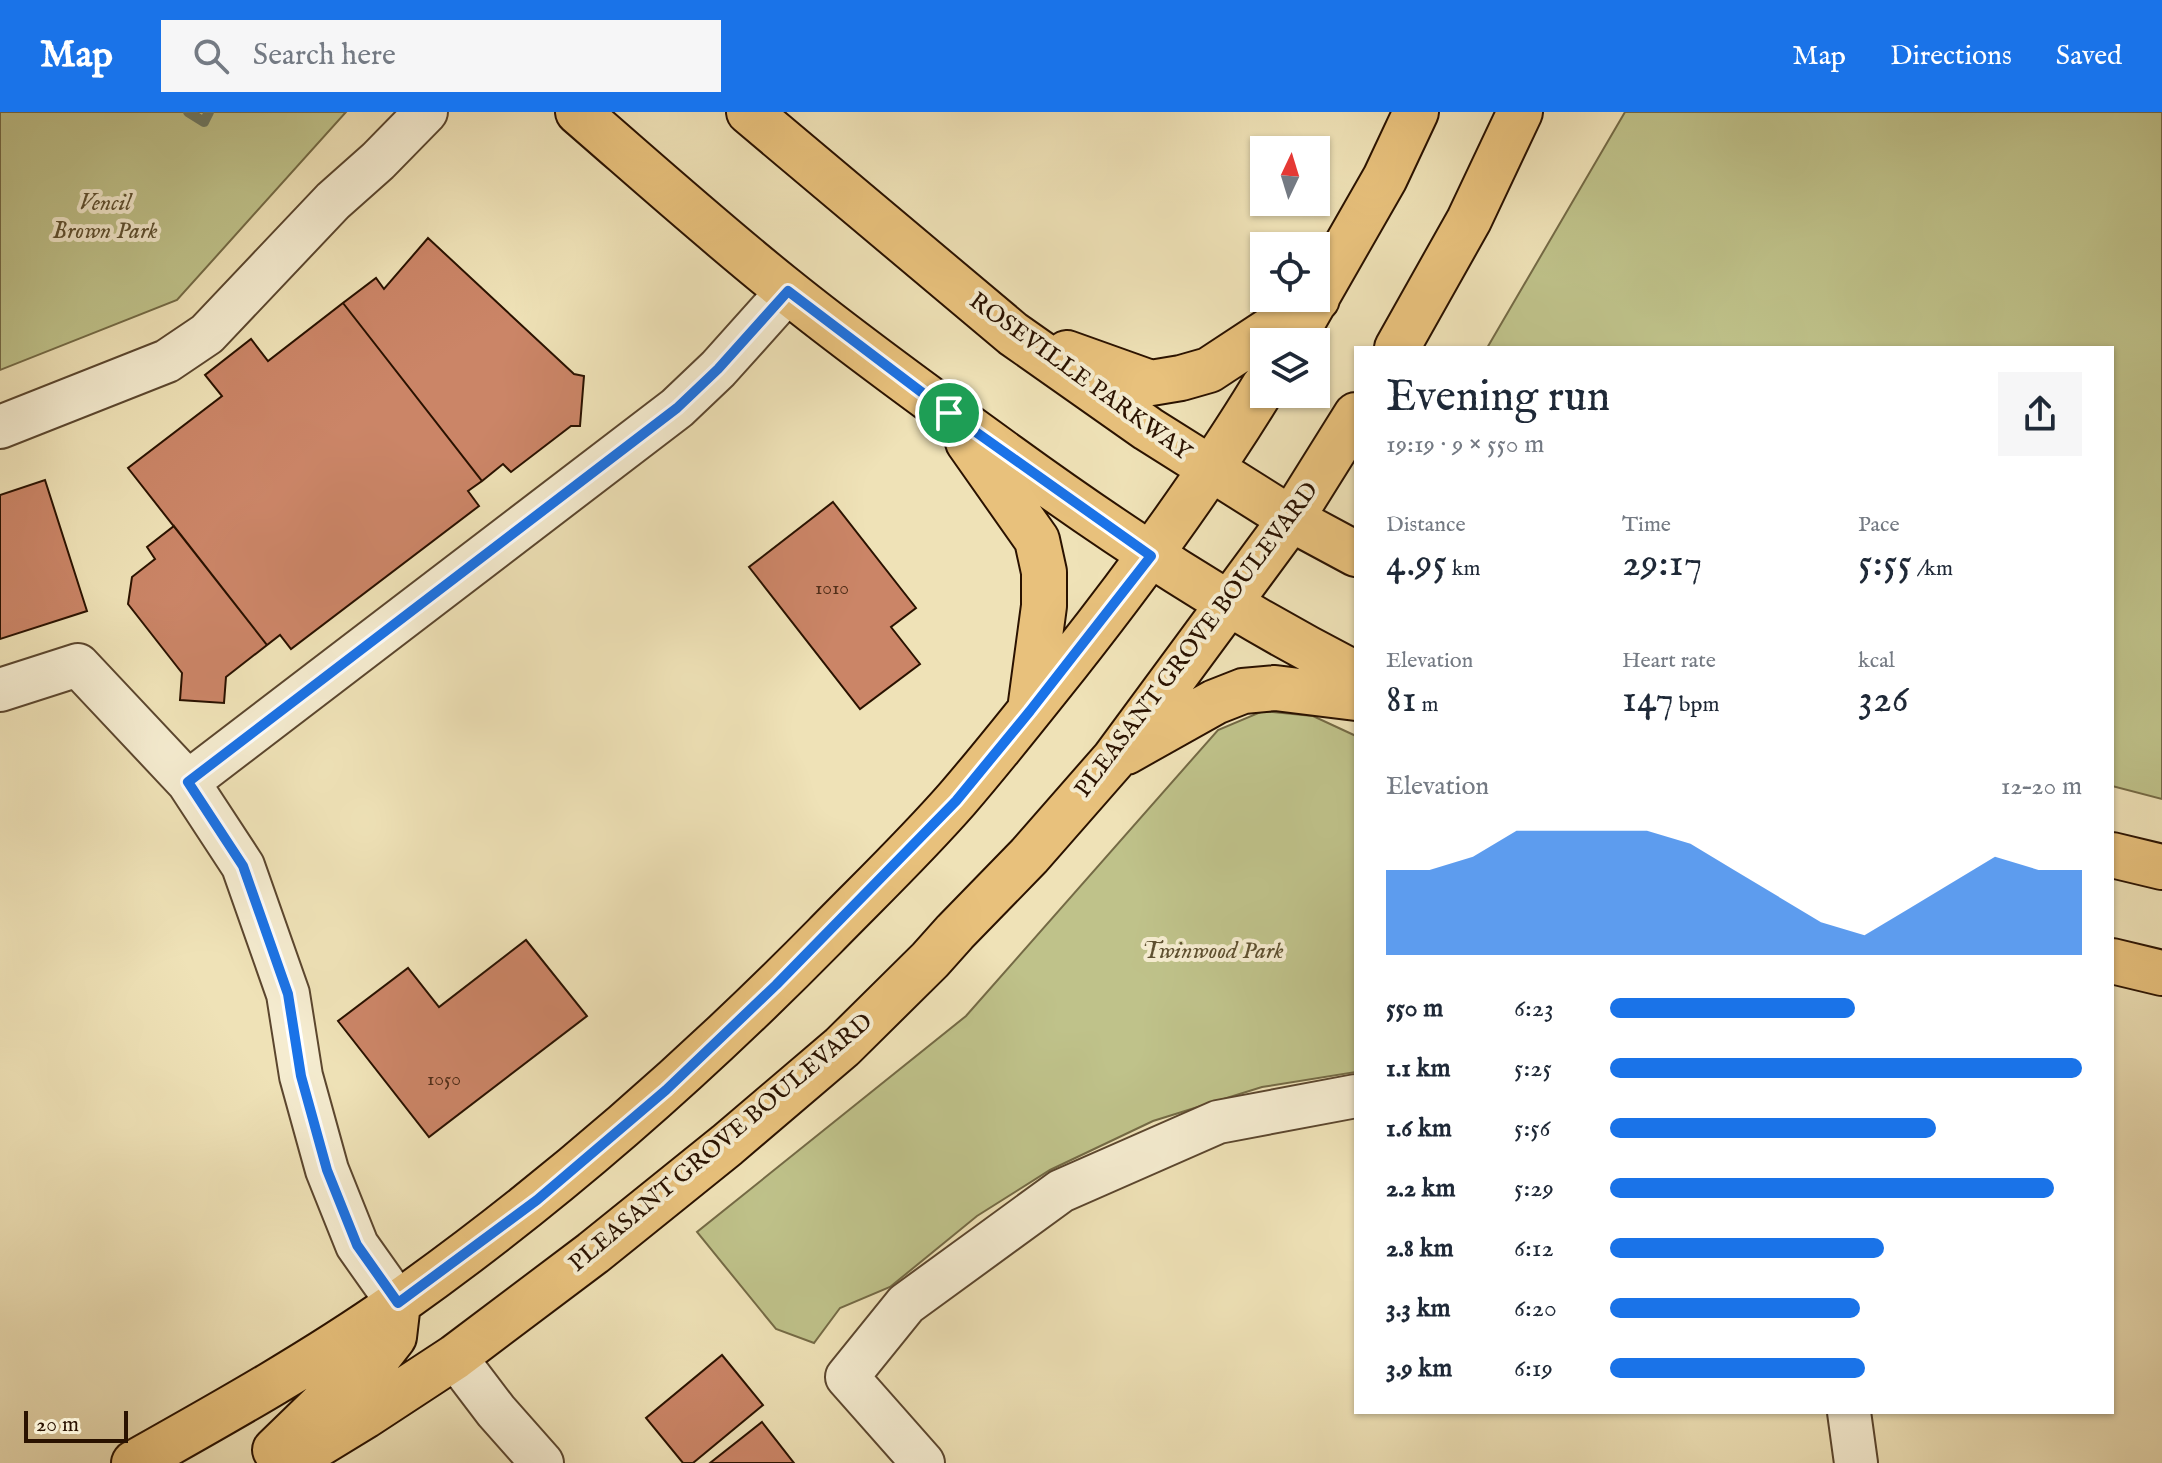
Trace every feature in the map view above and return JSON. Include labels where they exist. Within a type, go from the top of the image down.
[{"type":"main road","points":[[578,112],[788,291],[949,413],[1151,556],[1227,604],[1354,673]]},
{"type":"main road","points":[[1330,276],[1385,178],[1416,112]]},
{"type":"main road","points":[[1398,346],[1469,220],[1520,112]]},
{"type":"main road","name":"ROSEVILLE PARKWAY","points":[[762,116],[1013,334],[1148,429],[1291,519],[1354,553]]},
{"type":"main road","points":[[1013,334],[1151,383],[1209,370],[1297,312]]},
{"type":"main road","points":[[134,1463],[323,1353],[398,1303],[537,1200],[666,1090],[776,985],[956,801],[1151,556],[1250,408]]},
{"type":"main road","points":[[949,413],[1037,540],[1044,572],[1044,606],[1030,711]]},
{"type":"main road","name":"PLEASANT GROVE BOULEVARD","points":[[288,1463],[455,1357],[593,1253],[842,1047],[1029,856],[1114,759],[1291,519],[1354,418]]},
{"type":"main road","points":[[1114,759],[1215,702],[1243,691],[1275,688],[1354,698]]},
{"type":"main road","points":[[2114,855],[2162,867]]},
{"type":"main road","points":[[2114,961],[2162,973]]},
{"type":"main road","points":[[262,1463],[343,1384],[373,1364],[394,1337],[398,1303]]},
{"type":"street","points":[[0,427],[167,361],[207,334],[333,201],[426,112]]},
{"type":"street","points":[[188,782],[677,408],[718,369],[788,291]]},
{"type":"street","points":[[0,690],[78,665],[188,782],[243,866],[288,994],[301,1076],[327,1170],[357,1245],[398,1303]]},
{"type":"street","points":[[923,1463],[847,1377],[906,1304],[1061,1191],[1218,1122],[1354,1096]]},
{"type":"street","points":[[455,1357],[496,1411],[542,1463]]},
{"type":"street","points":[[1849,1414],[1856,1463]]},
{"type":"green space","name":"Vencil Brown Park","points":[[0,112],[346,112],[177,300],[0,370]]},
{"type":"green space","points":[[1625,112],[2162,112],[2162,799],[2114,787],[2114,346],[1488,346]]},
{"type":"green space","name":"Twinwood Park","points":[[1263,711],[1313,716],[1354,735],[1354,1072],[1262,1087],[1153,1121],[1050,1170],[977,1216],[890,1287],[840,1308],[814,1343],[776,1329],[697,1232],[966,1016],[1218,730]]},
{"type":"building","points":[[428,238],[574,374],[584,376],[580,426],[571,426],[511,472],[503,464],[482,481],[343,303],[376,278],[384,289]]},
{"type":"building","points":[[343,303],[482,481],[468,491],[479,506],[291,649],[280,635],[267,645],[128,468],[222,396],[205,375],[251,339],[268,361]]},
{"type":"building","points":[[45,480],[87,611],[0,639],[0,495]]},
{"type":"building","points":[[833,502],[916,608],[891,627],[920,664],[860,709],[749,567]]},
{"type":"building","points":[[174,526],[267,645],[226,677],[224,703],[180,700],[182,673],[128,604],[132,577],[155,559],[147,547]]},
{"type":"building","points":[[526,940],[587,1016],[429,1137],[338,1021],[408,968],[439,1007]]},
{"type":"building","points":[[722,1355],[763,1405],[693,1463],[683,1463],[646,1418]]},
{"type":"building","points":[[762,1422],[794,1463],[710,1463]]},
{"type":"waterway","points":[[188,112],[204,122],[209,112]]},
{"type":"route","points":[[788,291],[949,413],[1151,556],[956,801],[776,985],[666,1090],[537,1200],[398,1303],[357,1245],[327,1170],[301,1076],[288,994],[243,866],[188,782],[677,408],[718,369],[788,291]]}]
